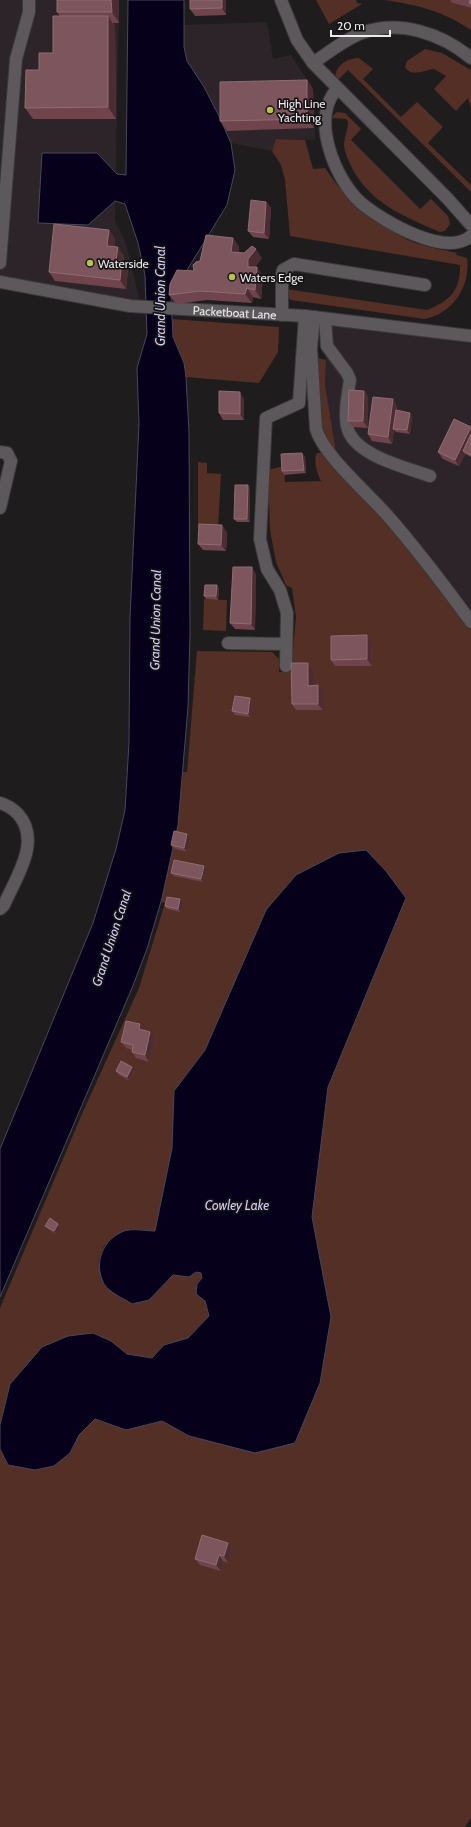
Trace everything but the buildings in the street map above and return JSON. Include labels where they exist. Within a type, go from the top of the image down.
[{"type":"street","points":[[0,263],[16,59],[29,12],[29,0]]},
{"type":"street","points":[[281,0],[297,40],[313,63],[337,89],[448,199],[471,225]]},
{"type":"street","points":[[313,63],[362,33],[391,27],[419,30],[436,36],[460,48],[471,58]]},
{"type":"street","points":[[337,89],[331,95],[328,103],[325,116],[326,130],[332,157],[343,180],[352,193],[369,208],[416,235],[452,244],[468,239],[471,236]]},
{"type":"street","points":[[282,315],[282,274],[283,270],[294,264],[425,285]]},
{"type":"street","name":"Packetboat Lane","points":[[0,282],[130,306],[282,315],[471,336]]},
{"type":"street","points":[[315,318],[327,346],[347,373],[350,380],[346,423],[350,436],[357,445],[368,452],[430,476]]},
{"type":"street","points":[[315,318],[311,348],[316,429],[320,440],[436,573],[471,622]]},
{"type":"street","points":[[286,666],[287,613],[280,590],[267,569],[260,539],[266,418],[299,403],[315,318]]},
{"type":"street","points":[[0,452],[6,453],[11,461],[0,508]]},
{"type":"street","points":[[228,643],[286,644]]},
{"type":"street","points":[[0,802],[10,807],[26,824],[29,838],[28,850],[4,905],[0,909]]},
{"type":"shaded area","points":[[0,0],[119,0],[115,221],[126,244],[139,297],[135,301],[0,277]]},
{"type":"shaded area","points":[[316,0],[356,0],[357,3],[362,4],[329,24]]},
{"type":"shaded area","points":[[385,0],[451,0],[452,3],[471,8],[471,30],[440,13],[409,4]]},
{"type":"shaded area","points":[[267,22],[273,59],[291,55],[313,89],[315,140],[276,139],[272,151],[231,143],[204,87],[187,61],[184,47],[183,25]]},
{"type":"shaded area","points":[[425,49],[442,53],[471,70],[471,108],[468,98],[456,111],[434,89],[446,76],[434,69],[415,73],[411,72],[405,67],[407,61]]},
{"type":"shaded area","points":[[359,58],[373,69],[363,79],[401,117],[417,102],[443,127],[428,143],[471,185],[471,192],[348,70],[338,80],[335,76],[338,68],[344,62]]},
{"type":"shaded area","points":[[337,112],[345,113],[361,129],[351,140],[420,209],[431,199],[448,216],[450,224],[445,231],[440,232],[414,221],[389,207],[368,190],[359,179],[348,159],[344,146],[348,122],[346,119],[333,118]]},
{"type":"shaded area","points":[[276,139],[305,140],[313,169],[325,168],[339,188],[368,216],[407,240],[428,247],[457,253],[456,255],[467,258],[466,278],[463,288],[452,305],[435,316],[425,319],[291,300],[287,296],[286,289],[427,310],[442,302],[452,294],[458,282],[460,265],[290,236],[285,180],[281,165],[272,151]]},
{"type":"shaded area","points":[[172,319],[279,327],[278,352],[259,383],[186,377],[184,363],[173,337]]},
{"type":"shaded area","points":[[327,323],[471,338],[471,615],[336,452],[325,384]]},
{"type":"shaded area","points":[[310,356],[326,360],[325,384],[336,452],[471,615],[471,1818],[465,1827],[0,1827],[0,1449],[8,1465],[70,1453],[79,1435],[95,1419],[126,1430],[162,1421],[189,1436],[295,1443],[320,1383],[331,1317],[312,1217],[328,1087],[406,898],[386,871],[366,850],[339,853],[296,875],[266,910],[205,1050],[174,1091],[172,1148],[155,1231],[136,1229],[124,1231],[104,1246],[99,1260],[101,1272],[149,1300],[173,1275],[189,1277],[196,1272],[202,1273],[202,1278],[197,1284],[205,1301],[209,1316],[188,1338],[164,1345],[152,1358],[127,1354],[111,1341],[10,1384],[0,1425],[0,1308],[82,1114],[139,988],[165,903],[161,902],[177,825],[183,772],[187,772],[197,651],[272,652],[279,659],[279,672],[291,672],[296,617],[292,588],[286,585],[276,562],[270,530],[268,470],[284,466],[285,482],[321,481],[315,463],[317,453],[321,453]]},
{"type":"shaded area","points":[[198,462],[207,463],[207,473],[221,474],[218,528],[201,530],[198,528]]},
{"type":"shaded area","points":[[204,599],[227,600],[226,631],[203,630]]},
{"type":"water","name":"Grand Union Canal","points":[[128,0],[184,0],[184,47],[187,61],[204,87],[231,143],[235,170],[227,205],[171,296],[173,337],[184,363],[186,377],[189,432],[190,634],[188,707],[178,825],[162,898],[147,949],[132,988],[0,1297],[0,1149],[93,923],[116,849],[125,810],[129,743],[130,618],[139,424],[137,368],[147,334],[145,275],[138,243],[125,204],[115,201],[88,225],[38,223],[42,153],[97,153],[117,174],[126,175]]},
{"type":"water","name":"Cowley Lake","points":[[366,850],[386,871],[406,898],[328,1087],[312,1217],[331,1317],[320,1383],[295,1443],[255,1453],[189,1436],[162,1421],[126,1430],[95,1419],[79,1435],[70,1453],[54,1466],[35,1470],[8,1465],[0,1449],[0,1425],[10,1384],[42,1347],[68,1336],[93,1333],[111,1341],[127,1354],[152,1358],[164,1345],[188,1338],[209,1316],[205,1301],[196,1294],[197,1284],[202,1278],[201,1273],[196,1272],[189,1277],[173,1275],[149,1300],[132,1304],[113,1293],[104,1284],[100,1268],[102,1253],[110,1240],[124,1231],[155,1231],[172,1148],[174,1091],[205,1050],[266,910],[296,875],[339,853]]},
{"type":"place","name":"High Line Yachting","points":[[270,110]]},
{"type":"place","name":"Waterside","points":[[90,263]]},
{"type":"place","name":"Waters Edge","points":[[232,277]]}]
